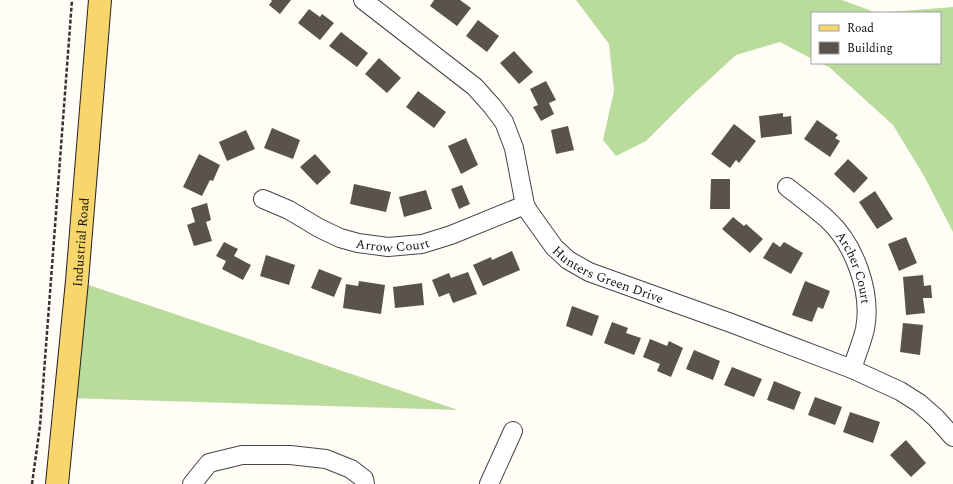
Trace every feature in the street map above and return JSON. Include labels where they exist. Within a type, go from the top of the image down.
[{"type":"main road","name":"Industrial Road","points":[[57,484],[77,281],[100,0]]},
{"type":"street","name":"Hunters Green Drive","points":[[363,0],[476,87],[492,106],[504,122],[514,148],[525,204],[554,247],[568,260],[589,272],[732,323],[852,369],[900,391],[913,399],[936,418],[953,437]]},
{"type":"street","name":"Archer Court","points":[[787,187],[829,220],[842,236],[857,264],[864,284],[867,307],[865,329],[852,369]]},
{"type":"street","name":"Arrow Court","points":[[263,199],[289,210],[319,228],[340,238],[358,243],[388,246],[422,244],[451,235],[525,204]]},
{"type":"street","points":[[488,484],[513,431]]},
{"type":"street","points":[[192,484],[209,463],[242,455],[283,455],[326,459],[351,470],[364,479],[365,484]]},
{"type":"path","points":[[32,484],[40,426],[72,0]]},
{"type":"green space","points":[[576,0],[842,0],[874,12],[811,12],[811,58],[780,42],[736,55],[687,100],[646,141],[616,156],[603,140],[614,91],[609,44]]},
{"type":"green space","points":[[953,7],[953,232],[924,176],[893,125],[829,67],[822,64],[941,64],[941,12],[890,12]]},
{"type":"green space","points":[[77,281],[458,410],[66,398]]},
{"type":"building","points":[[271,0],[291,0],[280,14],[269,5],[272,1]]},
{"type":"building","points":[[434,0],[460,0],[471,8],[457,26],[430,6]]},
{"type":"building","points":[[309,9],[320,17],[322,14],[334,23],[320,40],[298,23]]},
{"type":"building","points":[[478,20],[499,36],[487,52],[466,36]]},
{"type":"building","points":[[341,32],[368,53],[357,67],[329,46]]},
{"type":"building","points":[[514,51],[533,72],[519,84],[500,63]]},
{"type":"building","points":[[379,58],[401,78],[387,93],[365,74]]},
{"type":"building","points":[[546,81],[556,100],[549,103],[554,114],[541,121],[533,107],[538,105],[530,89]]},
{"type":"building","points":[[418,91],[446,112],[434,128],[406,107]]},
{"type":"building","points":[[783,113],[783,117],[791,116],[792,134],[761,138],[759,116]]},
{"type":"building","points":[[817,120],[838,135],[835,138],[840,141],[830,157],[804,139]]},
{"type":"building","points":[[734,124],[756,141],[739,163],[736,160],[730,168],[711,154]]},
{"type":"building","points":[[568,126],[574,150],[556,154],[551,130]]},
{"type":"building","points":[[272,128],[300,140],[293,159],[264,148]]},
{"type":"building","points":[[246,130],[255,149],[227,161],[219,142]]},
{"type":"building","points":[[466,138],[478,165],[461,174],[448,146]]},
{"type":"building","points":[[199,154],[220,165],[213,181],[210,180],[202,196],[183,187]]},
{"type":"building","points":[[315,154],[331,172],[317,185],[300,167]]},
{"type":"building","points":[[848,159],[868,178],[854,193],[834,174]]},
{"type":"building","points":[[711,179],[730,179],[730,209],[710,209]]},
{"type":"building","points":[[354,184],[391,192],[386,212],[350,204]]},
{"type":"building","points":[[462,185],[470,204],[459,209],[451,189]]},
{"type":"building","points":[[426,190],[432,209],[404,217],[399,197]]},
{"type":"building","points":[[875,191],[893,219],[877,229],[859,202]]},
{"type":"building","points":[[207,203],[211,220],[206,222],[212,241],[194,246],[187,225],[195,222],[191,208]]},
{"type":"building","points":[[733,217],[744,226],[746,224],[763,239],[750,253],[722,229]]},
{"type":"building","points":[[906,237],[917,263],[899,271],[888,244]]},
{"type":"building","points":[[224,242],[238,249],[234,256],[251,265],[243,280],[222,269],[226,261],[216,256]]},
{"type":"building","points":[[773,242],[780,247],[784,242],[803,253],[791,274],[763,258]]},
{"type":"building","points":[[512,251],[520,270],[483,286],[473,265],[491,257],[492,260]]},
{"type":"building","points":[[266,255],[295,265],[289,285],[260,276]]},
{"type":"building","points":[[319,269],[342,278],[334,297],[311,288]]},
{"type":"building","points":[[468,272],[477,294],[453,303],[449,293],[439,297],[432,280],[449,273],[451,278]]},
{"type":"building","points":[[923,275],[924,286],[931,285],[932,298],[923,298],[925,313],[906,315],[903,277]]},
{"type":"building","points":[[359,281],[385,285],[381,314],[343,308],[346,284],[358,286]]},
{"type":"building","points":[[805,281],[830,291],[823,309],[818,307],[812,322],[792,315]]},
{"type":"building","points":[[422,283],[424,305],[395,308],[393,287]]},
{"type":"building","points":[[572,306],[599,316],[592,336],[566,326]]},
{"type":"building","points":[[612,322],[628,328],[626,333],[641,338],[634,355],[604,343]]},
{"type":"building","points":[[903,323],[923,325],[920,355],[900,352]]},
{"type":"building","points":[[650,339],[667,346],[669,341],[683,348],[671,377],[657,371],[660,364],[643,357]]},
{"type":"building","points":[[694,350],[720,361],[713,380],[686,369]]},
{"type":"building","points":[[732,367],[762,379],[754,397],[724,385]]},
{"type":"building","points":[[774,381],[801,392],[794,410],[767,400]]},
{"type":"building","points":[[815,397],[842,407],[835,425],[808,415]]},
{"type":"building","points":[[850,412],[880,422],[873,443],[843,432]]},
{"type":"building","points":[[906,440],[926,463],[911,477],[890,455]]}]
